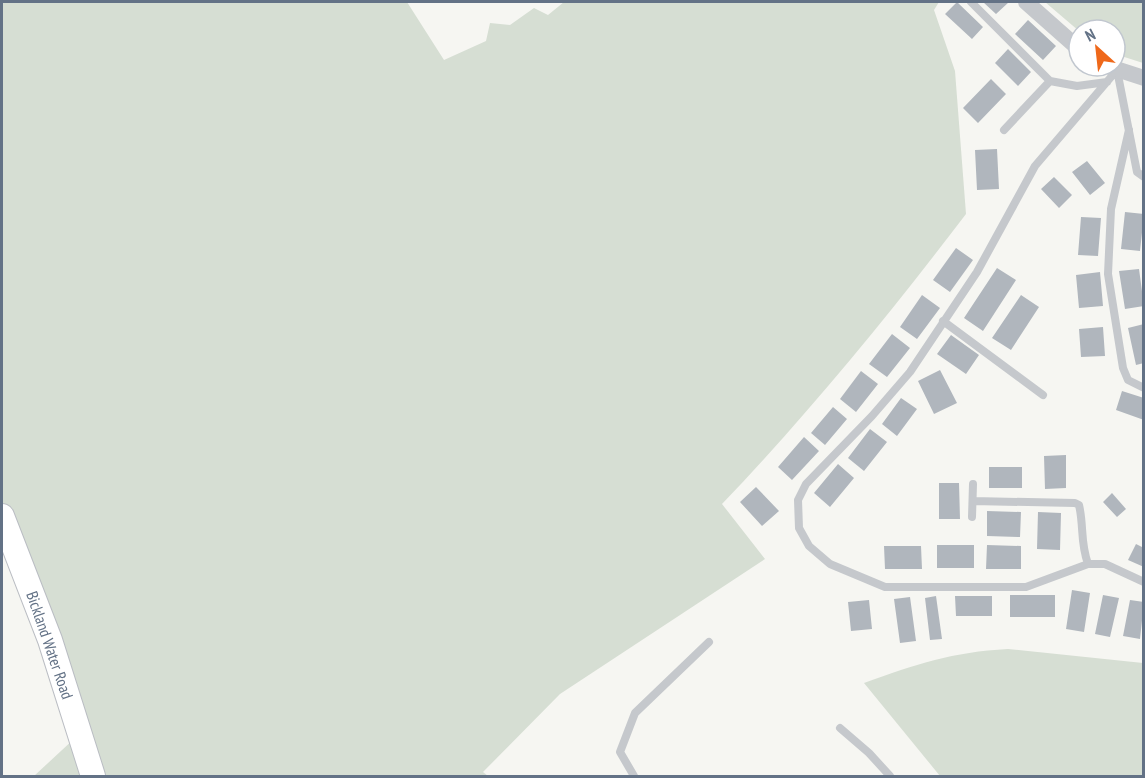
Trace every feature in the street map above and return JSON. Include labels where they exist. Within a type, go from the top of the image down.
[{"type":"street","points":[[1026,2],[1067,38]]},
{"type":"street","points":[[1127,75],[1143,78]]},
{"type":"street","name":"Bickland Water Road","points":[[2,516],[50,640],[93,777]]},
{"type":"lane","points":[[971,2],[1050,81],[1077,86],[1096,78]]},
{"type":"lane","points":[[1105,78],[1035,166],[976,272],[910,372],[872,416],[806,484],[798,501],[799,528],[809,546],[830,564],[885,587],[1026,587],[1088,564],[1105,564],[1143,582]]},
{"type":"lane","points":[[1112,78],[1129,130],[1137,172],[1143,177]]},
{"type":"lane","points":[[1004,130],[1050,81]]},
{"type":"lane","points":[[1129,130],[1111,209],[1108,274],[1123,368],[1128,380],[1143,388]]},
{"type":"lane","points":[[943,321],[1043,395]]},
{"type":"lane","points":[[972,517],[973,484]]},
{"type":"lane","points":[[973,501],[1075,503],[1079,506],[1081,513],[1082,546],[1088,564]]},
{"type":"lane","points":[[634,777],[620,752],[635,713],[709,642]]},
{"type":"lane","points":[[840,728],[869,753],[890,777]]},
{"type":"shaded area","points":[[2,2],[407,2],[444,60],[486,41],[490,23],[510,25],[534,8],[548,15],[564,2],[939,2],[934,10],[955,71],[966,214],[848,363],[722,504],[765,559],[560,694],[483,772],[488,776],[93,776],[2,516]]},
{"type":"shaded area","points":[[1045,2],[1143,2],[1143,63],[1127,58],[1127,18],[1067,18],[1067,21]]},
{"type":"shaded area","points":[[1008,649],[1143,663],[1143,776],[940,776],[864,683],[935,660],[969,653]]},
{"type":"shaded area","points":[[75,738],[86,776],[34,776]]},
{"type":"building","points":[[957,2],[983,27],[972,39],[945,14]]},
{"type":"building","points":[[983,2],[1009,2],[996,14]]},
{"type":"building","points":[[1028,20],[1056,46],[1043,60],[1015,34]]},
{"type":"building","points":[[1008,49],[1031,72],[1018,86],[995,63]]},
{"type":"building","points":[[991,79],[1006,94],[978,123],[963,108]]},
{"type":"building","points":[[997,149],[999,189],[977,190],[975,150]]},
{"type":"building","points":[[1087,161],[1105,183],[1090,195],[1072,172]]},
{"type":"building","points":[[1054,177],[1072,195],[1059,208],[1041,189]]},
{"type":"building","points":[[1125,212],[1144,214],[1140,251],[1121,249]]},
{"type":"building","points":[[1081,217],[1101,218],[1098,256],[1078,255]]},
{"type":"building","points":[[956,248],[973,260],[950,292],[933,280]]},
{"type":"building","points":[[997,268],[1016,280],[983,331],[964,318]]},
{"type":"building","points":[[1139,269],[1144,306],[1125,309],[1119,271]]},
{"type":"building","points":[[1100,272],[1103,306],[1079,308],[1076,275]]},
{"type":"building","points":[[922,295],[940,308],[917,339],[900,327]]},
{"type":"building","points":[[1021,295],[1039,307],[1011,350],[992,338]]},
{"type":"building","points":[[1144,324],[1144,363],[1136,365],[1128,328]]},
{"type":"building","points":[[1103,327],[1105,356],[1081,357],[1079,329]]},
{"type":"building","points":[[892,334],[910,348],[887,377],[869,364]]},
{"type":"building","points":[[951,335],[979,355],[966,374],[937,354]]},
{"type":"building","points":[[940,370],[957,403],[934,414],[918,381]]},
{"type":"building","points":[[861,371],[878,384],[856,412],[840,399]]},
{"type":"building","points":[[1122,391],[1144,398],[1144,420],[1116,410]]},
{"type":"building","points":[[901,398],[917,409],[897,436],[882,424]]},
{"type":"building","points":[[833,407],[847,419],[825,445],[811,433]]},
{"type":"building","points":[[870,429],[887,442],[864,471],[848,458]]},
{"type":"building","points":[[804,437],[819,451],[792,480],[778,467]]},
{"type":"building","points":[[1066,455],[1066,488],[1045,489],[1044,456]]},
{"type":"building","points":[[838,464],[854,478],[830,507],[814,493]]},
{"type":"building","points":[[989,467],[1022,467],[1022,488],[989,488]]},
{"type":"building","points":[[939,483],[959,483],[960,519],[939,519]]},
{"type":"building","points":[[756,487],[779,511],[762,526],[740,502]]},
{"type":"building","points":[[1112,493],[1126,509],[1117,517],[1103,502]]},
{"type":"building","points":[[987,511],[1021,512],[1020,537],[987,536]]},
{"type":"building","points":[[1038,512],[1061,513],[1060,550],[1037,549]]},
{"type":"building","points":[[1136,544],[1144,548],[1144,567],[1128,560]]},
{"type":"building","points":[[937,545],[974,545],[974,568],[937,568]]},
{"type":"building","points":[[987,545],[1021,546],[1021,569],[986,569]]},
{"type":"building","points":[[884,546],[921,546],[922,569],[885,569]]},
{"type":"building","points":[[1072,590],[1090,593],[1084,632],[1066,629]]},
{"type":"building","points":[[1010,595],[1055,595],[1055,617],[1010,617]]},
{"type":"building","points":[[1103,595],[1119,598],[1110,637],[1095,634]]},
{"type":"building","points":[[936,596],[942,639],[930,640],[925,598]]},
{"type":"building","points":[[955,596],[992,596],[992,616],[956,616]]},
{"type":"building","points":[[910,597],[916,641],[900,643],[894,599]]},
{"type":"building","points":[[869,600],[872,629],[851,631],[848,602]]},
{"type":"building","points":[[1130,600],[1144,602],[1140,639],[1123,636]]}]
